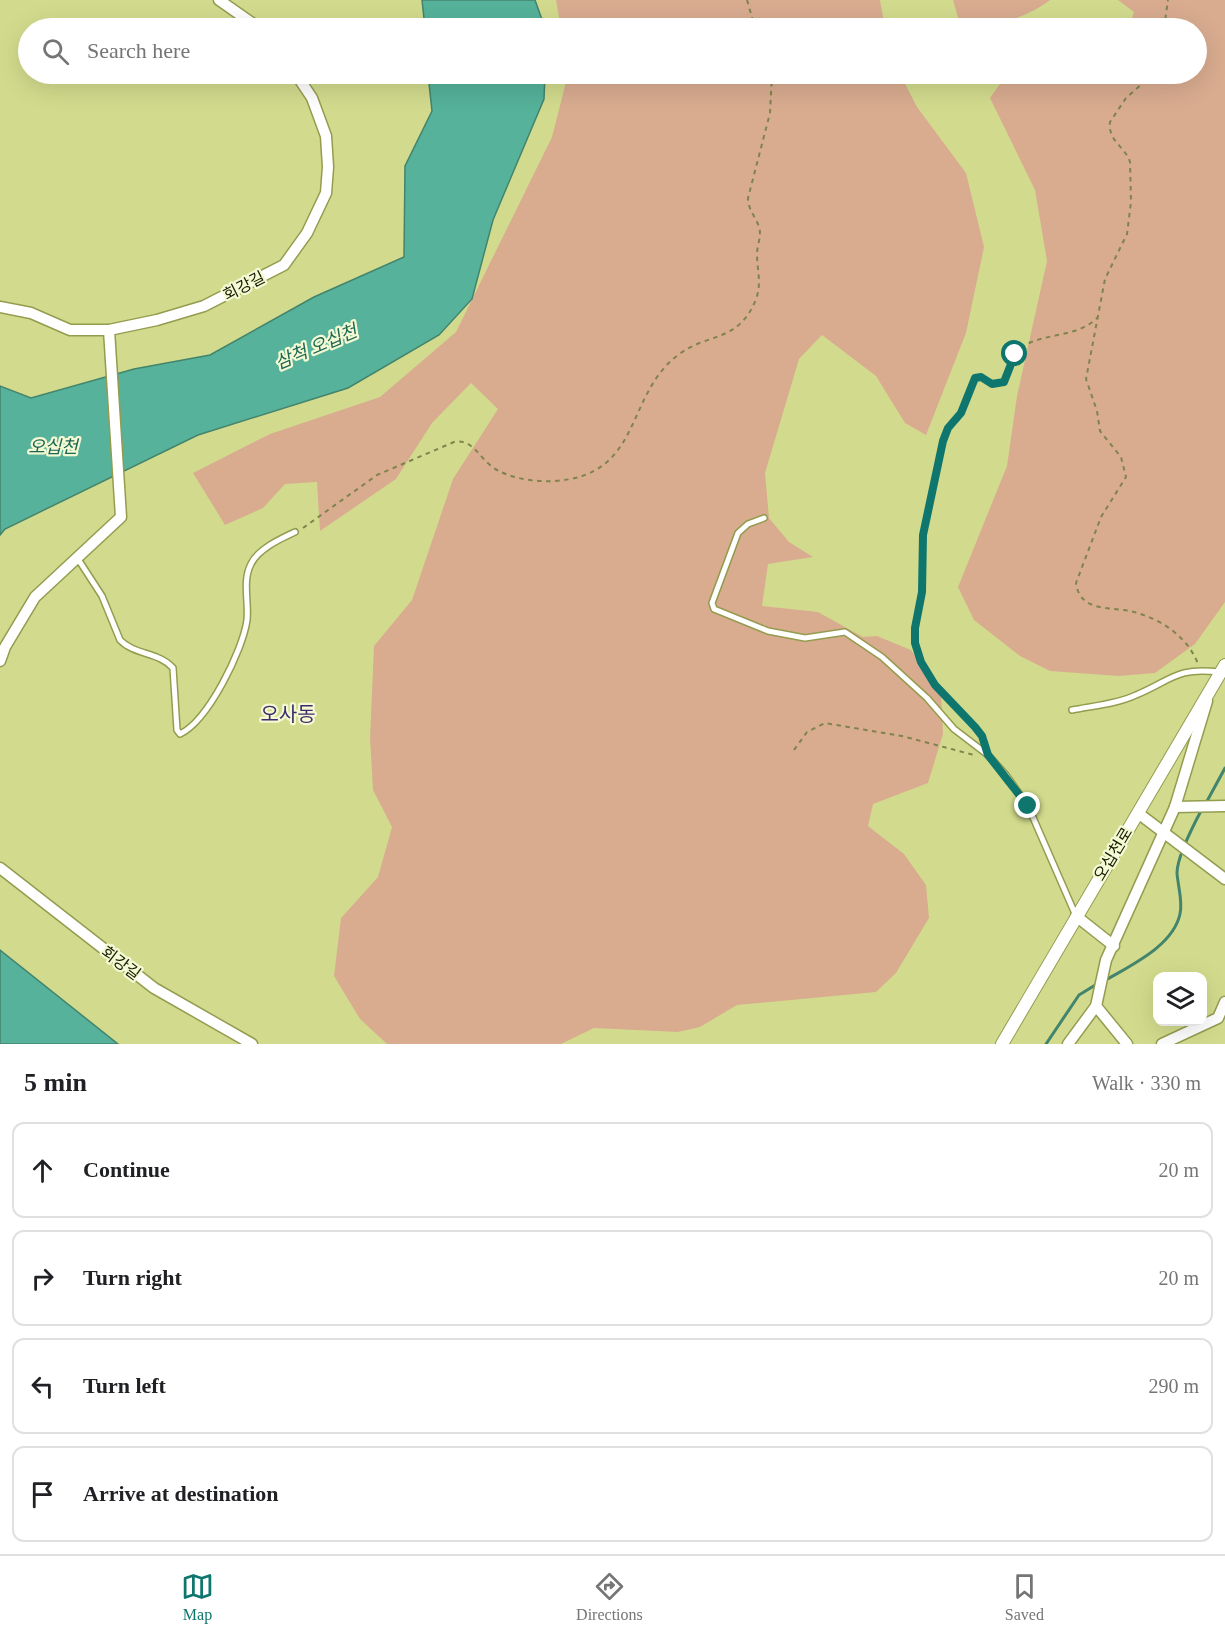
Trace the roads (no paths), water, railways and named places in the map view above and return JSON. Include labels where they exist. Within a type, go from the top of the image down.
[{"type":"street","points":[[219,0],[245,18]]},
{"type":"street","name":"회강길","points":[[0,307],[31,313],[70,330],[109,330],[157,320],[204,306],[284,265],[307,233],[326,193],[328,167],[322,127],[312,98],[303,84]]},
{"type":"street","points":[[0,661],[5,647],[35,597],[121,517],[109,330]]},
{"type":"street","name":"오십천로","points":[[1002,1044],[1223,668]]},
{"type":"street","points":[[1068,1044],[1096,1006],[1106,960],[1175,807],[1210,692]]},
{"type":"street","points":[[1175,807],[1225,806]]},
{"type":"street","points":[[1138,813],[1225,879]]},
{"type":"street","name":"회강길","points":[[0,868],[154,988],[252,1044]]},
{"type":"street","points":[[1076,916],[1114,946]]},
{"type":"street","points":[[1162,1044],[1218,1018],[1225,1002]]},
{"type":"street","points":[[1096,1006],[1127,1044]]},
{"type":"lane","points":[[764,519],[748,524],[738,533],[712,603],[714,609],[768,631],[805,638],[845,632],[882,657],[927,698],[954,729],[988,755],[1028,806],[1076,916]]},
{"type":"lane","points":[[78,559],[102,596],[120,640],[125,646],[163,659],[173,668],[177,730],[180,734],[208,709],[237,651],[247,620],[247,583],[250,565],[272,543],[295,532]]},
{"type":"lane","points":[[1072,710],[1135,696],[1158,682],[1193,669],[1223,668]]},
{"type":"water","points":[[422,0],[535,0],[541,18],[424,18]]},
{"type":"water","name":"오십천","points":[[429,84],[545,84],[544,99],[493,220],[472,299],[439,335],[348,388],[198,435],[5,529],[0,535],[0,386],[31,398],[134,369],[210,355],[314,297],[404,257],[405,166],[432,111]]},
{"type":"water","points":[[0,950],[118,1044],[0,1044]]},
{"type":"waterway","points":[[1206,803],[1225,768]]},
{"type":"waterway","points":[[1106,980],[1150,953],[1169,936],[1176,925],[1181,904],[1178,866],[1186,841],[1202,809]]},
{"type":"waterway","points":[[1046,1044],[1079,995],[1097,984]]},
{"type":"district","name":"오사동","points":[[288,714]]},
{"type":"water label","name":"삼척 오십천","points":[[316,347]]}]
